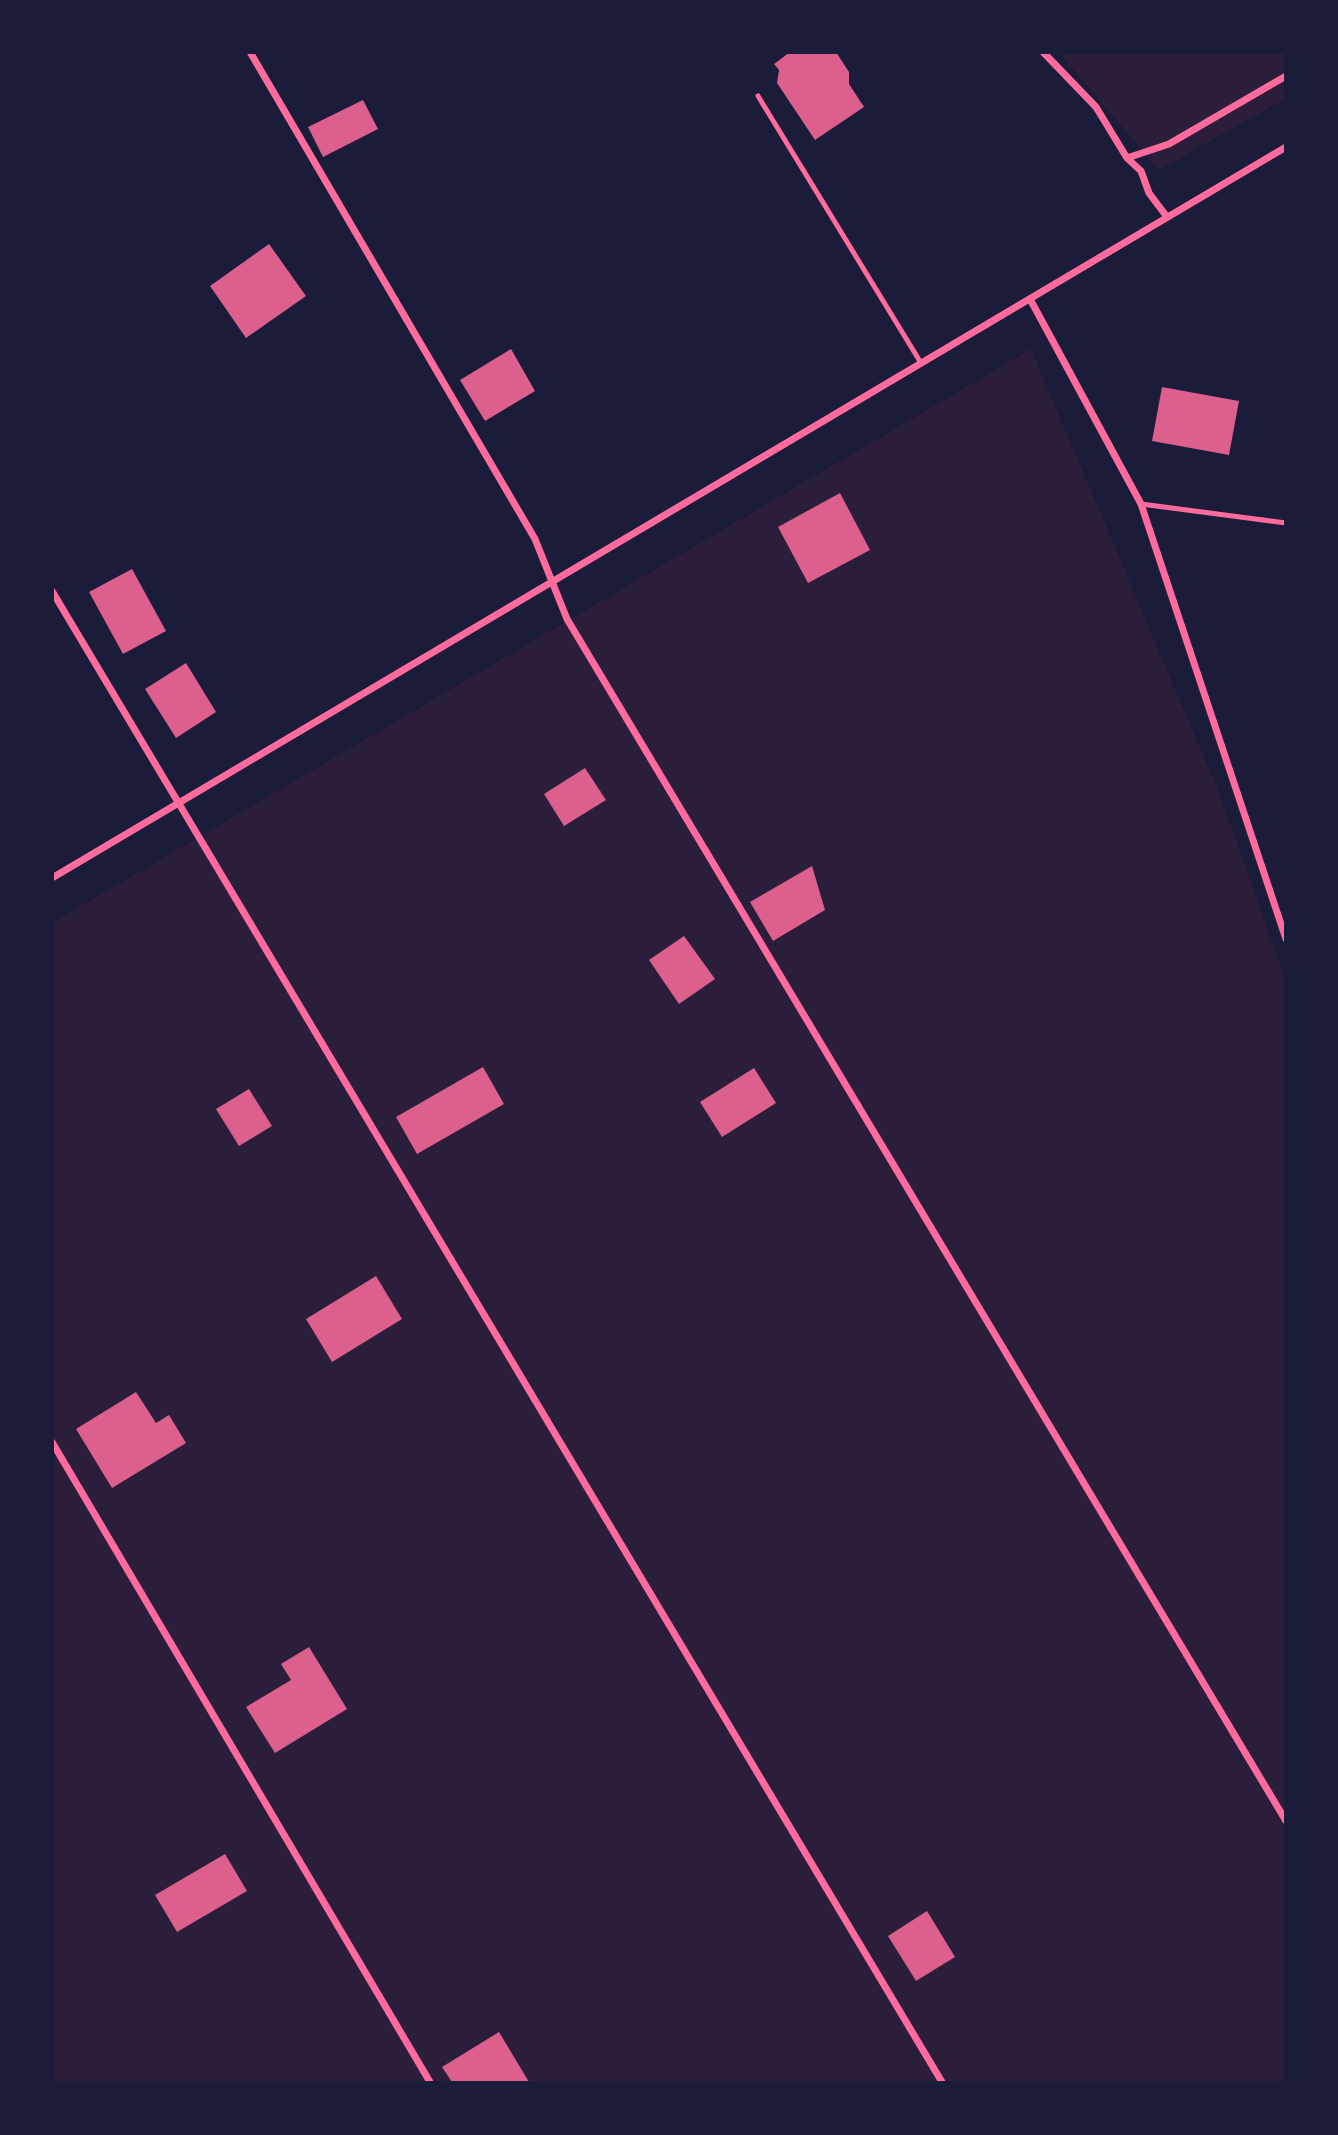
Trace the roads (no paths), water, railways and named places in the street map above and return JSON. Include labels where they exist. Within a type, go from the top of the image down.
[{"type":"street","points":[[250,52],[535,539],[567,619],[1286,1821]]},
{"type":"street","points":[[1043,52],[1096,107],[1127,158],[1141,171],[1149,193],[1167,217]]},
{"type":"street","points":[[1127,158],[1169,144],[1286,76]]},
{"type":"street","points":[[52,878],[1286,147]]},
{"type":"street","points":[[1030,299],[1141,504],[1286,939]]},
{"type":"street","points":[[52,591],[942,2082]]},
{"type":"street","points":[[52,1442],[430,2082]]},
{"type":"lane","points":[[758,96],[921,363]]},
{"type":"lane","points":[[1141,504],[1286,523]]}]
